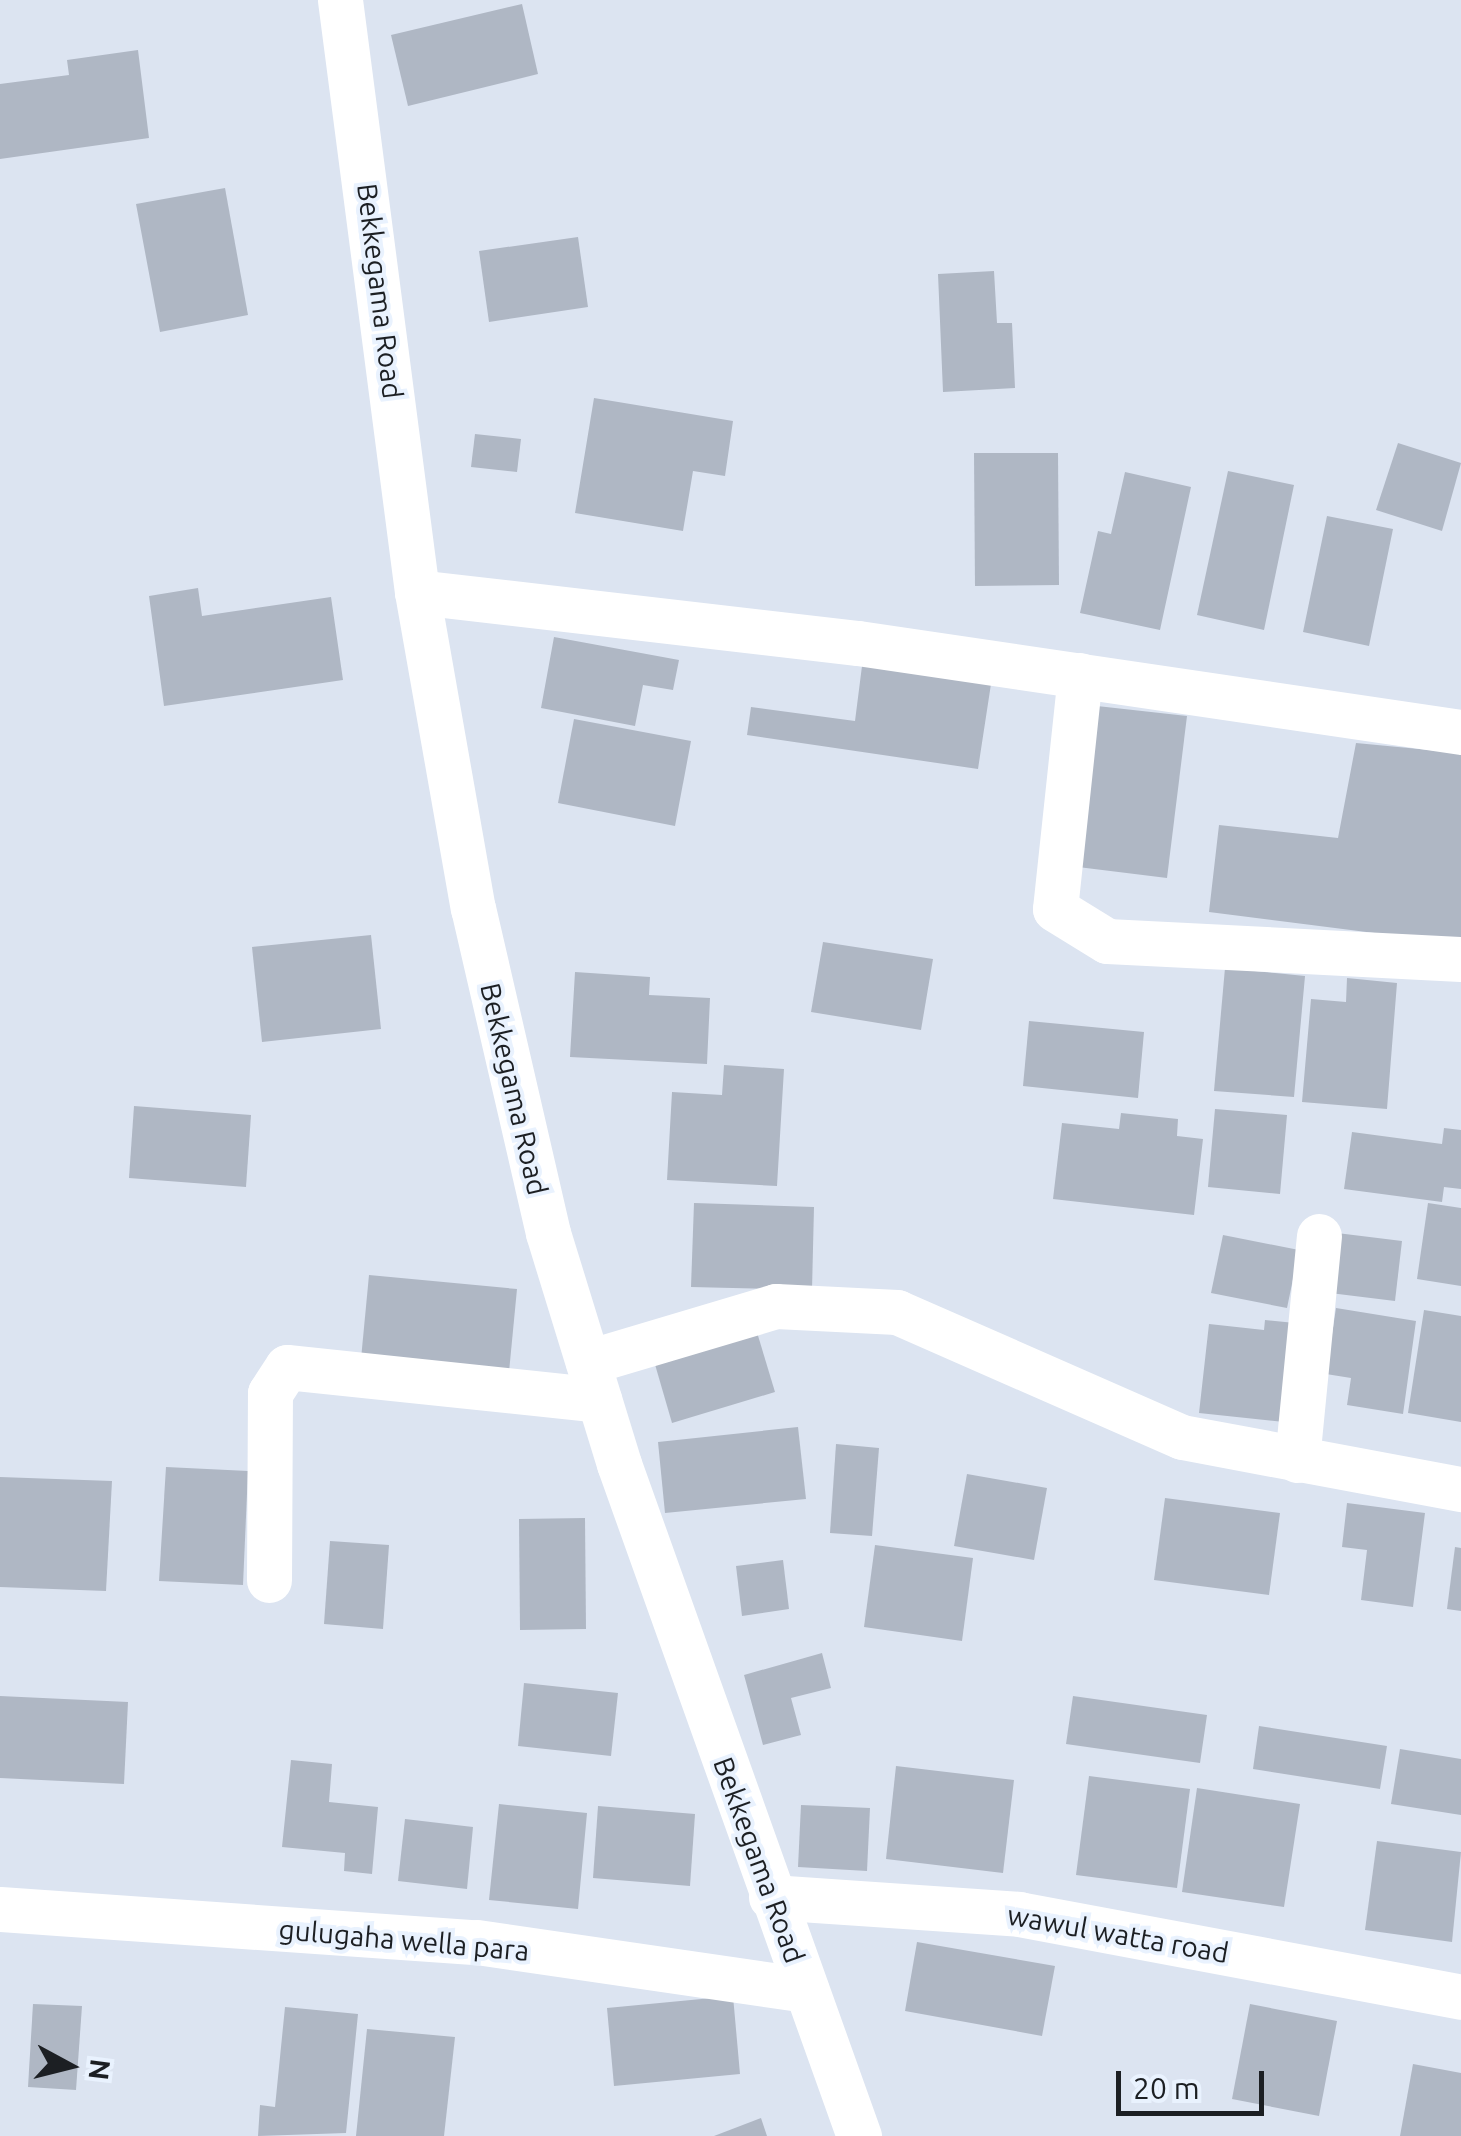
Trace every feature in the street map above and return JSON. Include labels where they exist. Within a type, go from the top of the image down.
[{"type":"street","name":"Bekkegama Road","points":[[340,0],[417,592],[473,908],[594,1381],[771,1897],[859,2136]]},
{"type":"street","points":[[417,592],[1080,675],[1461,732]]},
{"type":"street","points":[[1080,675],[1056,909],[1107,942],[1461,959]]},
{"type":"street","points":[[1297,1460],[1319,1236]]},
{"type":"street","points":[[269,1580],[270,1393],[287,1367],[594,1381],[776,1306],[898,1312],[1182,1437],[1461,1489]]},
{"type":"street","name":"wawul watta road","points":[[771,1897],[1018,1914],[1461,1997]]},
{"type":"street","name":"gulugaha wella para","points":[[0,1909],[477,1942],[807,1990]]},
{"type":"building","points":[[522,4],[538,74],[408,106],[391,35]]},
{"type":"building","points":[[138,50],[149,138],[0,159],[0,84],[69,75],[67,60]]},
{"type":"building","points":[[225,188],[248,315],[160,332],[136,204]]},
{"type":"building","points":[[578,237],[588,307],[489,322],[479,251]]},
{"type":"building","points":[[994,271],[997,323],[1012,323],[1015,388],[943,392],[938,274]]},
{"type":"building","points":[[594,398],[733,421],[725,476],[693,471],[683,531],[575,513]]},
{"type":"building","points":[[475,434],[521,439],[517,472],[471,467]]},
{"type":"building","points":[[1398,443],[1461,463],[1442,531],[1376,510]]},
{"type":"building","points":[[974,453],[1058,453],[1059,585],[975,586]]},
{"type":"building","points":[[1228,471],[1294,485],[1264,630],[1197,615]]},
{"type":"building","points":[[1125,472],[1191,487],[1160,630],[1080,613],[1098,531],[1111,534]]},
{"type":"building","points":[[1327,516],[1393,529],[1369,646],[1303,632]]},
{"type":"building","points":[[198,588],[202,616],[331,597],[343,680],[164,706],[149,596]]},
{"type":"building","points":[[554,637],[679,660],[673,690],[643,685],[635,726],[541,708]]},
{"type":"building","points":[[862,666],[991,684],[978,769],[747,735],[751,707],[855,721]]},
{"type":"building","points":[[1097,706],[1187,716],[1167,878],[1078,867]]},
{"type":"building","points":[[574,719],[691,741],[675,826],[558,803]]},
{"type":"building","points":[[1356,743],[1461,753],[1461,944],[1209,912],[1219,825],[1338,838]]},
{"type":"building","points":[[371,935],[381,1029],[262,1042],[252,947]]},
{"type":"building","points":[[823,942],[933,959],[921,1030],[811,1012]]},
{"type":"building","points":[[1225,968],[1305,976],[1294,1097],[1214,1091]]},
{"type":"building","points":[[575,972],[650,977],[649,995],[710,998],[707,1064],[570,1057]]},
{"type":"building","points":[[1347,978],[1397,983],[1387,1109],[1302,1102],[1311,999],[1346,1002]]},
{"type":"building","points":[[1029,1021],[1144,1032],[1138,1098],[1023,1086]]},
{"type":"building","points":[[724,1065],[784,1069],[777,1186],[667,1180],[672,1092],[722,1095]]},
{"type":"building","points":[[134,1106],[251,1115],[246,1187],[129,1178]]},
{"type":"building","points":[[1215,1109],[1287,1115],[1280,1194],[1208,1187]]},
{"type":"building","points":[[1121,1113],[1178,1119],[1177,1136],[1203,1139],[1194,1215],[1053,1199],[1062,1123],[1119,1129]]},
{"type":"building","points":[[1444,1128],[1461,1130],[1461,1189],[1444,1187],[1442,1202],[1344,1189],[1352,1132],[1442,1144]]},
{"type":"building","points":[[694,1203],[814,1207],[812,1290],[691,1287]]},
{"type":"building","points":[[1428,1203],[1461,1208],[1461,1286],[1417,1279]]},
{"type":"building","points":[[1337,1233],[1402,1241],[1395,1301],[1330,1293]]},
{"type":"building","points":[[1223,1235],[1299,1250],[1287,1308],[1211,1293]]},
{"type":"building","points":[[369,1275],[517,1289],[509,1372],[361,1359]]},
{"type":"building","points":[[1336,1308],[1416,1321],[1403,1414],[1347,1405],[1351,1378],[1326,1374]]},
{"type":"building","points":[[1424,1310],[1461,1316],[1461,1422],[1408,1413]]},
{"type":"building","points":[[1265,1320],[1295,1323],[1284,1422],[1199,1413],[1209,1324],[1264,1330]]},
{"type":"building","points":[[756,1329],[775,1392],[672,1423],[654,1361]]},
{"type":"building","points":[[798,1427],[806,1499],[665,1513],[658,1442]]},
{"type":"building","points":[[836,1444],[879,1448],[872,1536],[830,1533]]},
{"type":"building","points":[[166,1467],[248,1471],[243,1585],[159,1581]]},
{"type":"building","points":[[967,1474],[1047,1488],[1034,1560],[954,1546]]},
{"type":"building","points":[[0,1477],[112,1481],[106,1591],[0,1587]]},
{"type":"building","points":[[1165,1498],[1280,1513],[1269,1595],[1154,1580]]},
{"type":"building","points":[[1347,1503],[1425,1513],[1413,1607],[1361,1600],[1367,1550],[1342,1547]]},
{"type":"building","points":[[585,1518],[586,1629],[520,1630],[519,1519]]},
{"type":"building","points":[[330,1541],[389,1545],[383,1629],[324,1624]]},
{"type":"building","points":[[875,1545],[973,1558],[962,1641],[864,1627]]},
{"type":"building","points":[[1455,1547],[1461,1548],[1461,1611],[1447,1609]]},
{"type":"building","points":[[783,1560],[789,1609],[742,1616],[736,1566]]},
{"type":"building","points":[[822,1653],[831,1688],[791,1698],[801,1735],[763,1745],[744,1675]]},
{"type":"building","points":[[524,1683],[618,1693],[611,1756],[518,1746]]},
{"type":"building","points":[[0,1696],[128,1702],[124,1784],[0,1778]]},
{"type":"building","points":[[1073,1696],[1207,1715],[1200,1763],[1066,1744]]},
{"type":"building","points":[[1259,1726],[1387,1746],[1380,1789],[1253,1769]]},
{"type":"building","points":[[1400,1749],[1461,1759],[1461,1815],[1391,1804]]},
{"type":"building","points":[[291,1760],[332,1764],[329,1802],[378,1807],[372,1874],[344,1871],[345,1853],[282,1847]]},
{"type":"building","points":[[896,1766],[1014,1780],[1003,1873],[886,1859]]},
{"type":"building","points":[[1089,1776],[1190,1789],[1177,1888],[1076,1875]]},
{"type":"building","points":[[1197,1788],[1300,1804],[1284,1907],[1182,1892]]},
{"type":"building","points":[[499,1804],[587,1813],[578,1909],[489,1900]]},
{"type":"building","points":[[801,1805],[870,1808],[867,1871],[798,1867]]},
{"type":"building","points":[[598,1806],[695,1814],[690,1886],[593,1878]]},
{"type":"building","points":[[405,1819],[473,1827],[467,1889],[398,1881]]},
{"type":"building","points":[[1377,1841],[1461,1852],[1452,1942],[1365,1930]]},
{"type":"building","points":[[917,1942],[1055,1966],[1042,2036],[905,2011]]},
{"type":"building","points":[[733,1996],[740,2074],[614,2086],[607,2008]]},
{"type":"building","points":[[33,2004],[82,2006],[76,2090],[28,2087]]},
{"type":"building","points":[[1250,2004],[1337,2021],[1319,2116],[1232,2099]]},
{"type":"building","points":[[285,2007],[358,2014],[346,2133],[258,2136],[260,2105],[275,2107]]},
{"type":"building","points":[[367,2029],[455,2037],[444,2136],[356,2136]]},
{"type":"building","points":[[1413,2064],[1461,2073],[1461,2136],[1400,2136]]},
{"type":"building","points":[[761,2118],[767,2136],[714,2136]]}]
